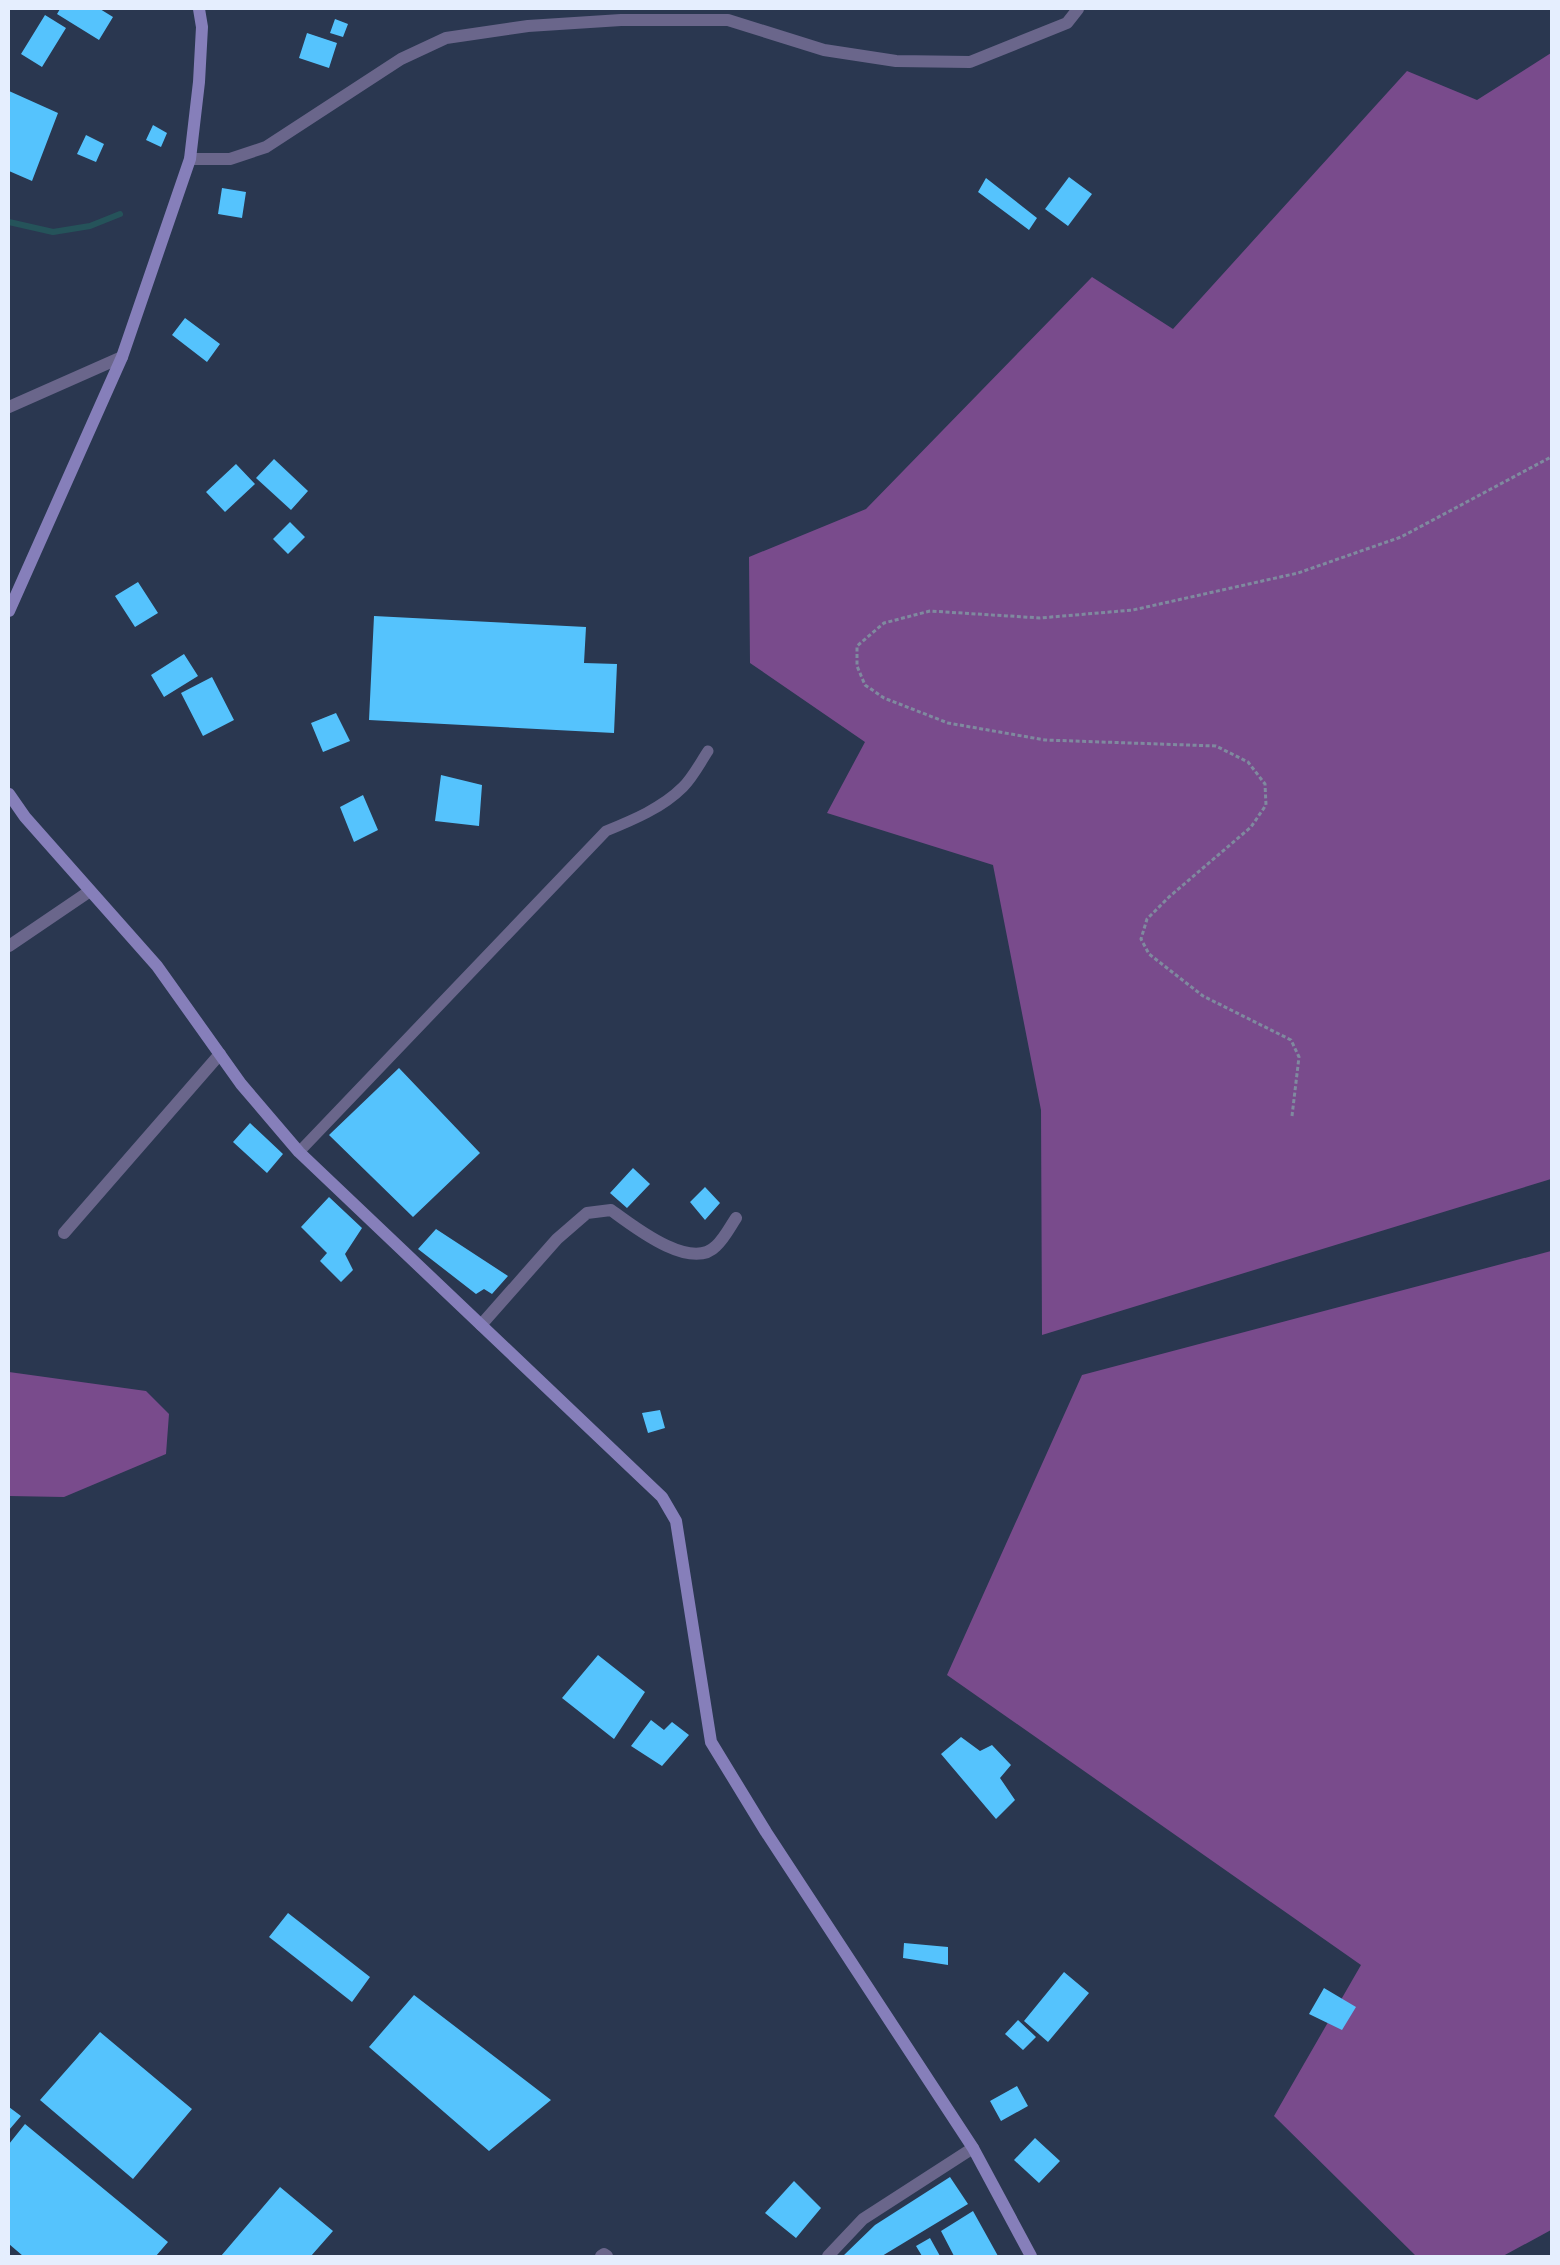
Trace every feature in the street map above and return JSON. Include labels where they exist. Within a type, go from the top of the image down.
[{"type":"street","points":[[9,611],[122,357],[190,160],[200,82],[202,27],[199,9]]},
{"type":"street","points":[[190,160],[230,159],[266,147],[400,59],[446,38],[528,26],[621,20],[728,20],[824,50],[896,61],[970,62],[1067,22],[1078,9]]},
{"type":"street","points":[[9,407],[122,357]]},
{"type":"street","points":[[9,794],[25,817],[156,966],[241,1084],[299,1152],[662,1498],[676,1522],[711,1742],[766,1832],[973,2148],[1031,2256]]},
{"type":"street","points":[[9,946],[90,891]]},
{"type":"street","points":[[64,1233],[220,1054]]},
{"type":"street","points":[[481,1325],[557,1239],[586,1213],[611,1210],[652,1240],[694,1255],[715,1248],[736,1218]]},
{"type":"street","points":[[828,2256],[863,2218],[973,2148]]},
{"type":"street","points":[[601,2256],[604,2254],[607,2256]]},
{"type":"lane","points":[[299,1152],[606,831],[637,818],[684,786],[708,751]]},
{"type":"path","points":[[1292,1116],[1299,1057],[1291,1040],[1203,996],[1149,954],[1141,939],[1147,919],[1169,897],[1251,827],[1266,805],[1265,784],[1248,762],[1216,746],[1046,740],[948,723],[884,698],[865,685],[857,666],[857,646],[884,623],[930,611],[1040,618],[1133,610],[1298,573],[1401,537],[1551,457]]},
{"type":"shaded area","points":[[1551,53],[1551,1179],[1042,1335],[1041,1110],[993,865],[827,813],[865,742],[750,663],[749,557],[866,509],[1092,277],[1173,329],[1407,71],[1477,100]]},
{"type":"shaded area","points":[[1551,1251],[1551,2230],[1503,2256],[1416,2256],[1274,2116],[1361,1965],[947,1675],[1082,1375]]},
{"type":"shaded area","points":[[9,1372],[146,1391],[169,1414],[166,1454],[64,1497],[9,1496]]},
{"type":"building","points":[[60,9],[100,9],[113,17],[99,40],[57,14]]},
{"type":"building","points":[[45,15],[66,28],[42,67],[21,54]]},
{"type":"building","points":[[335,19],[348,24],[343,37],[330,33]]},
{"type":"building","points":[[307,33],[337,43],[329,68],[299,58]]},
{"type":"building","points":[[9,91],[58,113],[32,181],[9,171]]},
{"type":"building","points":[[153,125],[167,133],[161,147],[146,140]]},
{"type":"building","points":[[86,135],[104,144],[96,162],[77,154]]},
{"type":"building","points":[[1069,177],[1092,194],[1068,226],[1045,209]]},
{"type":"building","points":[[986,178],[1037,218],[1029,230],[978,192]]},
{"type":"building","points":[[222,188],[246,192],[242,218],[218,214]]},
{"type":"building","points":[[185,318],[220,344],[207,362],[172,335]]},
{"type":"building","points":[[274,459],[308,491],[291,510],[256,478]]},
{"type":"building","points":[[236,464],[255,484],[225,512],[206,492]]},
{"type":"building","points":[[290,522],[305,537],[288,554],[273,539]]},
{"type":"building","points":[[138,582],[158,613],[135,627],[115,596]]},
{"type":"building","points":[[374,616],[586,627],[584,663],[617,664],[614,733],[369,720]]},
{"type":"building","points":[[184,654],[198,676],[164,697],[151,675]]},
{"type":"building","points":[[212,677],[234,720],[203,736],[181,693]]},
{"type":"building","points":[[336,713],[350,741],[323,752],[311,723]]},
{"type":"building","points":[[441,775],[482,785],[479,826],[435,821]]},
{"type":"building","points":[[363,795],[378,830],[354,842],[340,807]]},
{"type":"building","points":[[399,1068],[480,1153],[413,1217],[329,1135]]},
{"type":"building","points":[[250,1123],[283,1154],[267,1173],[233,1142]]},
{"type":"building","points":[[633,1168],[650,1184],[627,1208],[610,1193]]},
{"type":"building","points":[[705,1187],[720,1203],[705,1220],[690,1202]]},
{"type":"building","points":[[329,1197],[362,1228],[345,1254],[353,1270],[341,1282],[320,1261],[327,1253],[301,1227]]},
{"type":"building","points":[[436,1229],[508,1276],[492,1294],[484,1289],[476,1294],[418,1249]]},
{"type":"building","points":[[660,1410],[665,1428],[648,1433],[642,1413]]},
{"type":"building","points":[[598,1655],[645,1692],[614,1739],[562,1698]]},
{"type":"building","points":[[651,1720],[664,1730],[672,1722],[689,1735],[662,1766],[631,1746]]},
{"type":"building","points":[[961,1737],[980,1751],[992,1745],[1011,1765],[1000,1778],[1015,1800],[996,1819],[941,1754]]},
{"type":"building","points":[[288,1913],[370,1977],[352,2002],[269,1937]]},
{"type":"building","points":[[904,1943],[948,1947],[948,1965],[903,1958]]},
{"type":"building","points":[[1064,1972],[1089,1993],[1048,2042],[1024,2021]]},
{"type":"building","points":[[1324,1988],[1356,2007],[1342,2030],[1309,2014]]},
{"type":"building","points":[[414,1995],[551,2100],[489,2151],[369,2047]]},
{"type":"building","points":[[1018,2020],[1036,2037],[1023,2050],[1005,2034]]},
{"type":"building","points":[[100,2032],[192,2109],[133,2179],[40,2100]]},
{"type":"building","points":[[1017,2086],[1028,2106],[1001,2121],[990,2101]]},
{"type":"building","points":[[9,2107],[21,2116],[9,2130]]},
{"type":"building","points":[[25,2124],[168,2242],[156,2256],[23,2256],[9,2244],[9,2144]]},
{"type":"building","points":[[1035,2138],[1060,2161],[1039,2183],[1014,2160]]},
{"type":"building","points":[[950,2177],[968,2204],[882,2256],[843,2256],[875,2225]]},
{"type":"building","points":[[794,2181],[821,2208],[796,2238],[765,2213]]},
{"type":"building","points":[[280,2187],[333,2231],[311,2256],[221,2256]]},
{"type":"building","points":[[973,2211],[998,2256],[954,2256],[941,2231]]},
{"type":"building","points":[[930,2238],[940,2256],[922,2256],[916,2246]]},
{"type":"waterway","points":[[9,222],[53,232],[90,226],[120,214]]}]
